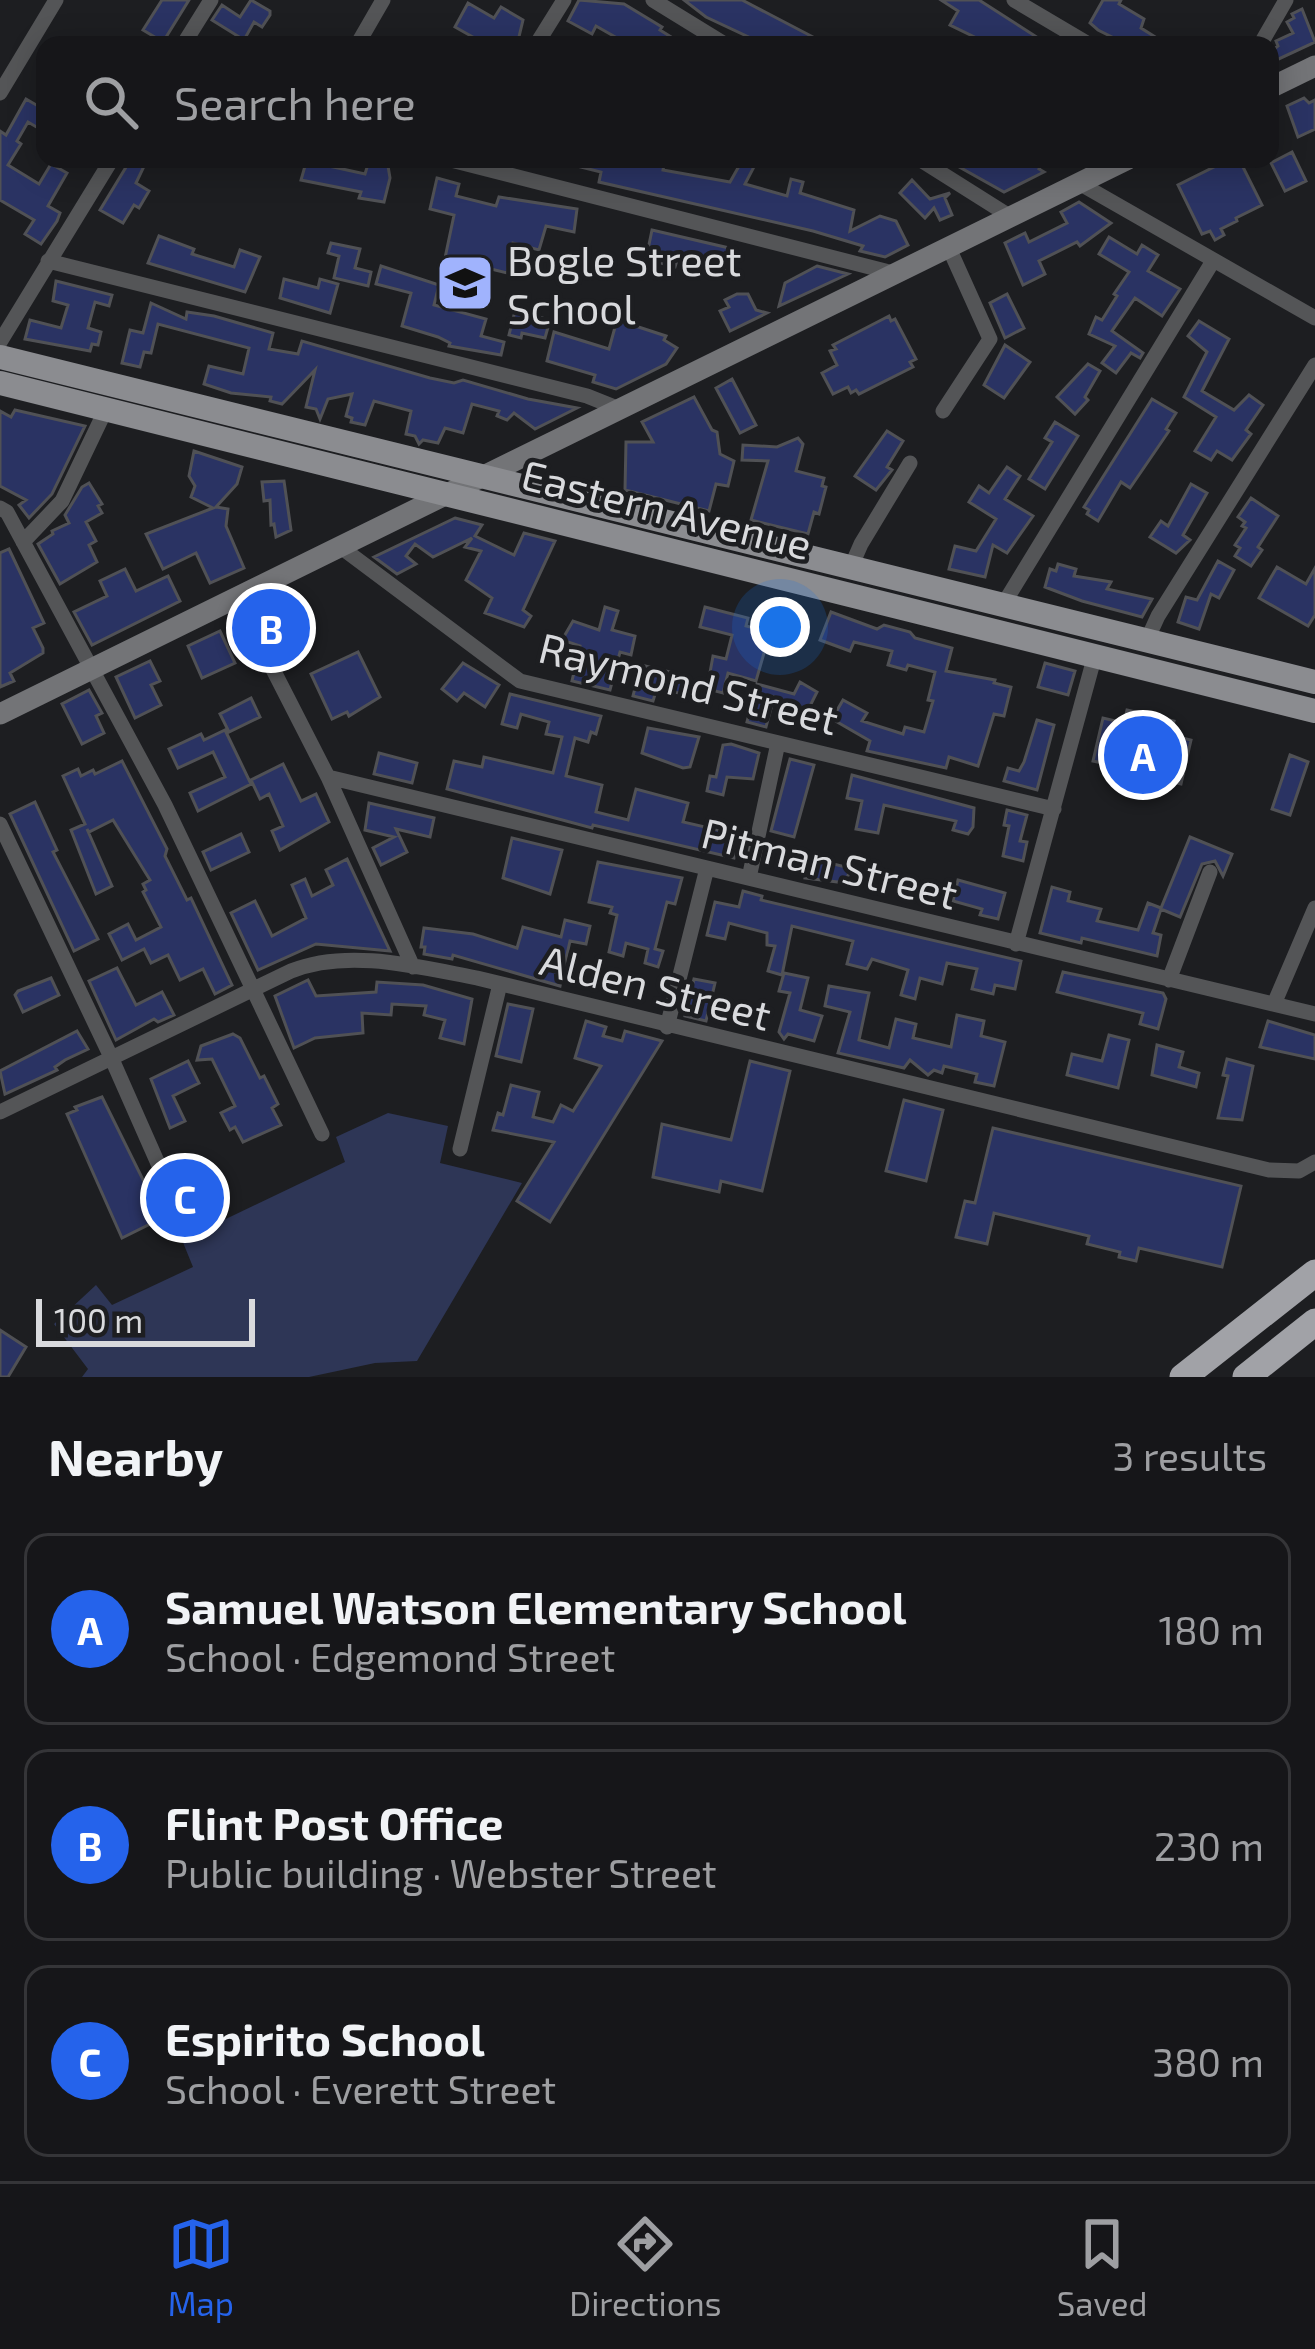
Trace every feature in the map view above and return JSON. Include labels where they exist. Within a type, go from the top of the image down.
[{"type":"highway","points":[[1183,1377],[1315,1273]]},
{"type":"highway","points":[[1246,1377],[1315,1322]]},
{"type":"main road","name":"Eastern Avenue","points":[[0,357],[1314,680]]},
{"type":"main road","name":"Eastern Avenue","points":[[0,383],[1309,709]]},
{"type":"street","points":[[0,93],[56,0]]},
{"type":"street","points":[[189,36],[211,0]]},
{"type":"street","points":[[362,36],[383,0]]},
{"type":"street","points":[[542,36],[564,0]]},
{"type":"street","points":[[653,0],[711,36]]},
{"type":"street","points":[[1014,0],[1075,36]]},
{"type":"street","points":[[1264,36],[1286,0]]},
{"type":"street","points":[[1279,84],[1315,66]]},
{"type":"street","points":[[0,342],[106,168]]},
{"type":"street","points":[[493,168],[897,274]]},
{"type":"street","points":[[933,168],[1012,217]]},
{"type":"street","points":[[0,714],[1110,168]]},
{"type":"street","points":[[1079,183],[1315,318]]},
{"type":"street","points":[[943,411],[990,339],[949,248]]},
{"type":"street","points":[[1003,605],[1213,260]]},
{"type":"street","points":[[48,261],[587,396],[622,410]]},
{"type":"street","points":[[1147,640],[1315,364]]},
{"type":"street","points":[[23,542],[62,501],[106,410]]},
{"type":"street","points":[[851,567],[910,463]]},
{"type":"street","points":[[0,508],[7,512],[165,806],[322,1134]]},
{"type":"street","name":"Raymond Street","points":[[342,548],[520,681],[1054,809]]},
{"type":"street","points":[[237,599],[328,777],[413,967]]},
{"type":"street","points":[[1016,944],[1095,655]]},
{"type":"street","points":[[1309,709],[1314,680]]},
{"type":"street","points":[[749,878],[778,743]]},
{"type":"street","name":"Pitman Street","points":[[328,777],[1315,1014]]},
{"type":"street","points":[[0,824],[186,1227]]},
{"type":"street","points":[[667,1027],[706,868]]},
{"type":"street","points":[[1169,980],[1210,872]]},
{"type":"street","points":[[1274,1004],[1315,908]]},
{"type":"street","name":"Alden Street","points":[[0,1112],[314,963],[355,961],[500,984],[1269,1170],[1299,1171],[1315,1162]]},
{"type":"street","points":[[460,1149],[500,984]]},
{"type":"shaded area","points":[[388,1113],[448,1126],[440,1163],[522,1183],[417,1361],[375,1363],[309,1377],[82,1377],[88,1369],[54,1324],[96,1285],[112,1305],[193,1267],[182,1240],[345,1162],[336,1137]]},
{"type":"building","points":[[162,0],[189,0],[167,36],[143,30]]},
{"type":"building","points":[[251,0],[270,11],[262,27],[254,22],[246,36],[238,36],[212,20],[222,5],[240,17]]},
{"type":"building","points":[[579,0],[624,4],[670,36],[614,36],[596,26],[592,34],[568,21]]},
{"type":"building","points":[[684,0],[742,0],[811,36],[746,36],[706,17]]},
{"type":"building","points":[[941,0],[979,0],[1035,36],[973,36],[950,25],[958,11]]},
{"type":"building","points":[[1103,0],[1121,0],[1119,4],[1144,19],[1141,28],[1154,36],[1110,36],[1090,23]]},
{"type":"building","points":[[468,3],[494,18],[501,7],[523,20],[519,36],[471,36],[455,27]]},
{"type":"building","points":[[1302,9],[1315,42],[1279,59],[1279,40],[1293,33],[1287,22],[1294,18],[1292,14]]},
{"type":"building","points":[[1304,98],[1309,103],[1315,100],[1315,129],[1298,137],[1287,106]]},
{"type":"building","points":[[26,99],[36,105],[36,127],[28,122],[8,165],[39,184],[49,168],[67,173],[48,206],[60,213],[41,244],[25,234],[34,220],[0,200],[0,131],[6,135]]},
{"type":"building","points":[[1292,152],[1306,181],[1285,191],[1274,168],[1279,168],[1279,159]]},
{"type":"building","points":[[126,168],[143,168],[136,183],[149,191],[139,208],[134,205],[123,223],[100,210]]},
{"type":"building","points":[[304,168],[365,174],[367,168],[388,168],[390,178],[384,202],[359,198],[361,192],[301,180]]},
{"type":"building","points":[[585,168],[663,168],[730,182],[738,168],[753,168],[745,184],[787,196],[791,179],[803,182],[800,193],[854,210],[850,231],[880,216],[896,221],[908,245],[885,257],[813,231],[599,182],[601,172]]},
{"type":"building","points":[[961,168],[1040,168],[1044,172],[1004,192]]},
{"type":"building","points":[[1212,168],[1244,168],[1262,205],[1221,229],[1224,235],[1215,240],[1210,231],[1202,234],[1178,185]]},
{"type":"building","points":[[437,178],[459,184],[456,196],[496,206],[499,197],[577,209],[574,232],[546,226],[539,250],[513,243],[507,273],[475,265],[468,290],[453,286],[459,261],[445,258],[454,215],[430,209]]},
{"type":"building","points":[[912,180],[930,199],[950,193],[945,198],[952,215],[940,220],[934,208],[925,218],[900,193]]},
{"type":"building","points":[[1079,202],[1111,223],[1080,246],[1077,242],[1039,261],[1045,274],[1023,285],[1005,243],[1025,233],[1029,242],[1067,223],[1061,212]]},
{"type":"building","points":[[652,230],[729,248],[733,251],[728,270],[678,257],[675,267],[646,259]]},
{"type":"building","points":[[159,236],[194,249],[192,254],[234,267],[240,250],[260,257],[245,292],[148,263]]},
{"type":"building","points":[[1109,237],[1137,254],[1142,245],[1158,255],[1148,271],[1180,289],[1162,316],[1135,298],[1112,331],[1143,353],[1140,358],[1131,353],[1116,373],[1102,363],[1115,346],[1089,334],[1129,272],[1099,254]]},
{"type":"building","points":[[331,243],[360,249],[355,268],[371,272],[368,286],[334,278],[339,256],[328,253]]},
{"type":"building","points":[[381,266],[439,285],[434,305],[486,319],[481,336],[504,342],[501,355],[449,346],[438,337],[402,326],[411,293],[376,284]]},
{"type":"building","points":[[817,266],[848,274],[779,306],[785,283]]},
{"type":"building","points":[[284,279],[318,288],[320,279],[338,284],[330,313],[280,298]]},
{"type":"building","points":[[56,281],[112,295],[109,306],[95,302],[88,328],[101,332],[98,345],[92,344],[90,351],[25,339],[30,320],[61,328],[68,305],[53,301]]},
{"type":"building","points":[[748,294],[756,310],[767,313],[730,331],[720,311],[729,307],[725,300]]},
{"type":"building","points":[[1007,294],[1024,328],[1005,338],[990,303]]},
{"type":"building","points":[[151,303],[186,319],[187,312],[214,316],[273,333],[269,349],[298,354],[302,341],[430,378],[463,380],[577,408],[535,429],[514,413],[507,420],[497,416],[499,411],[472,404],[463,433],[445,428],[438,443],[423,440],[419,444],[415,436],[406,434],[411,411],[374,401],[365,425],[351,422],[346,416],[352,394],[328,399],[320,419],[316,409],[306,407],[315,370],[282,404],[270,401],[271,397],[231,393],[204,384],[209,366],[243,374],[249,348],[158,324],[151,353],[144,352],[140,367],[122,363],[130,330],[143,333]]},
{"type":"building","points":[[515,311],[550,320],[545,338],[509,335]]},
{"type":"building","points":[[889,316],[916,359],[910,362],[913,367],[859,394],[848,387],[833,394],[822,373],[837,365],[830,351],[836,349],[833,345]]},
{"type":"building","points":[[617,320],[666,336],[664,340],[677,348],[666,364],[616,389],[593,382],[595,375],[547,361],[554,332],[609,349]]},
{"type":"building","points":[[1199,321],[1229,339],[1202,391],[1234,410],[1249,395],[1263,405],[1246,430],[1251,434],[1232,460],[1217,451],[1211,460],[1195,451],[1216,417],[1184,397],[1207,352],[1188,336]]},
{"type":"building","points":[[1005,345],[1030,362],[1004,398],[984,385]]},
{"type":"building","points":[[1088,364],[1100,371],[1085,397],[1088,400],[1075,414],[1057,397]]},
{"type":"building","points":[[732,379],[756,425],[740,433],[716,388]]},
{"type":"building","points":[[694,397],[717,432],[720,454],[734,461],[728,486],[716,484],[709,511],[625,490],[626,442],[653,442],[642,422]]},
{"type":"building","points":[[1152,399],[1176,413],[1169,431],[1130,488],[1121,482],[1098,521],[1084,507]]},
{"type":"building","points":[[15,410],[85,426],[52,494],[29,518],[19,505],[26,500],[0,486],[0,411],[11,417]]},
{"type":"building","points":[[1055,422],[1078,436],[1045,489],[1029,479],[1052,442],[1045,438]]},
{"type":"building","points":[[887,431],[903,441],[887,467],[892,470],[876,490],[855,476]]},
{"type":"building","points":[[798,438],[803,444],[796,471],[824,478],[822,486],[826,487],[808,534],[751,520],[768,461],[742,460],[743,445],[777,447]]},
{"type":"building","points":[[194,451],[242,467],[237,484],[216,507],[228,509],[226,526],[244,568],[210,583],[196,553],[163,569],[146,534],[213,508],[191,497]]},
{"type":"building","points":[[1007,467],[1020,476],[1005,499],[1033,516],[1007,553],[993,545],[985,577],[949,569],[955,546],[976,551],[996,519],[969,502],[979,486],[989,493]]},
{"type":"building","points":[[284,481],[291,530],[276,537],[262,482]]},
{"type":"building","points":[[89,483],[102,504],[98,506],[102,513],[86,522],[96,541],[89,545],[97,562],[60,584],[38,544],[69,523],[65,515]]},
{"type":"building","points":[[1191,484],[1207,493],[1183,535],[1190,540],[1176,553],[1150,537],[1161,521],[1168,526]]},
{"type":"building","points":[[1251,498],[1278,516],[1251,566],[1235,556],[1240,548],[1235,545],[1246,528],[1238,517]]},
{"type":"building","points":[[455,518],[482,525],[475,536],[514,555],[524,533],[555,541],[523,610],[531,616],[524,627],[485,613],[492,598],[466,580],[481,551],[465,547],[472,538],[433,557],[415,544],[406,556],[416,564],[397,574],[374,557]]},
{"type":"building","points":[[9,549],[44,623],[33,628],[43,653],[10,673],[14,681],[0,687],[0,553]]},
{"type":"building","points":[[1218,561],[1234,570],[1219,598],[1211,594],[1199,629],[1178,622],[1186,597],[1197,600]]},
{"type":"building","points":[[1058,564],[1076,569],[1074,576],[1111,582],[1107,589],[1152,599],[1142,617],[1045,587],[1050,569],[1056,571]]},
{"type":"building","points":[[1277,567],[1306,584],[1315,568],[1315,615],[1308,626],[1259,598]]},
{"type":"building","points":[[125,569],[136,591],[168,576],[180,601],[92,645],[74,612],[107,596],[100,581]]},
{"type":"building","points":[[605,607],[618,611],[612,630],[635,636],[631,655],[620,652],[610,690],[572,681],[580,646],[562,640],[573,621],[599,630]]},
{"type":"building","points":[[705,607],[748,618],[746,626],[770,632],[756,681],[728,673],[723,693],[707,689],[713,656],[726,659],[732,635],[700,627]]},
{"type":"building","points":[[831,612],[952,648],[946,671],[1011,687],[1004,716],[994,714],[978,766],[949,757],[946,768],[867,751],[870,741],[832,719],[843,700],[867,713],[862,721],[903,734],[905,727],[924,732],[935,672],[888,665],[892,651],[854,642],[850,651],[820,640]]},
{"type":"building","points":[[220,631],[235,663],[202,678],[188,646]]},
{"type":"building","points":[[358,652],[380,697],[349,716],[347,712],[332,719],[311,674]]},
{"type":"building","points":[[150,661],[160,681],[151,685],[161,705],[135,718],[116,677]]},
{"type":"building","points":[[463,663],[499,685],[485,707],[464,693],[457,701],[442,689]]},
{"type":"building","points":[[1045,663],[1075,671],[1068,695],[1038,687]]},
{"type":"building","points":[[641,665],[687,676],[683,694],[657,688],[653,701],[633,696]]},
{"type":"building","points":[[800,682],[817,692],[806,714],[774,697],[766,727],[747,722],[757,684],[794,694]]},
{"type":"building","points":[[89,690],[102,713],[96,716],[104,733],[82,744],[62,704]]},
{"type":"building","points":[[510,694],[601,716],[588,742],[575,738],[566,776],[602,785],[596,812],[628,820],[636,789],[688,803],[683,822],[740,835],[734,858],[592,828],[447,789],[454,761],[482,767],[484,757],[553,773],[562,737],[546,734],[549,722],[521,714],[517,728],[502,724]]},
{"type":"building","points":[[251,698],[260,717],[229,732],[220,714]]},
{"type":"building","points":[[1127,710],[1174,721],[1170,735],[1191,740],[1181,784],[1093,761],[1103,718],[1124,723]]},
{"type":"building","points":[[1037,720],[1054,725],[1037,790],[1004,781],[1008,768],[1019,771],[1024,762]]},
{"type":"building","points":[[648,728],[699,737],[690,767],[642,753]]},
{"type":"building","points":[[225,730],[251,784],[198,811],[190,793],[225,777],[213,752],[178,768],[169,749],[201,734],[204,740]]},
{"type":"building","points":[[723,745],[759,753],[753,779],[727,777],[723,795],[707,791],[710,776],[716,777]]},
{"type":"building","points":[[379,753],[417,763],[412,783],[374,774]]},
{"type":"building","points":[[1290,755],[1308,762],[1290,815],[1272,809]]},
{"type":"building","points":[[790,759],[814,765],[794,837],[771,831]]},
{"type":"building","points":[[122,761],[232,985],[215,994],[203,969],[180,980],[168,955],[151,963],[144,949],[122,960],[109,934],[128,924],[136,940],[161,927],[143,892],[143,884],[150,880],[113,820],[87,829],[112,886],[96,894],[71,830],[85,824],[63,776],[78,769],[81,776],[93,770],[95,774]]},
{"type":"building","points":[[283,764],[301,801],[316,794],[329,822],[280,850],[272,831],[283,826],[269,794],[260,799],[251,780]]},
{"type":"building","points":[[852,775],[974,808],[973,827],[968,834],[953,830],[956,821],[884,805],[878,833],[856,829],[862,801],[847,798]]},
{"type":"building","points":[[35,802],[57,850],[53,852],[98,939],[74,951],[10,814]]},
{"type":"building","points":[[369,803],[434,818],[430,837],[396,829],[407,852],[381,865],[373,848],[394,837],[365,830]]},
{"type":"building","points":[[1007,810],[1027,815],[1020,841],[1027,842],[1023,861],[1003,856]]},
{"type":"building","points":[[241,834],[249,852],[211,870],[203,852]]},
{"type":"building","points":[[1190,837],[1232,854],[1223,876],[1215,861],[1202,864],[1180,917],[1161,909],[1153,933],[1161,935],[1157,956],[1040,933],[1052,887],[1070,892],[1068,901],[1101,909],[1097,921],[1138,930],[1148,903],[1161,908]]},
{"type":"building","points":[[512,838],[562,850],[550,894],[503,878]]},
{"type":"building","points":[[809,858],[850,868],[846,883],[805,878]]},
{"type":"building","points":[[347,859],[390,951],[316,944],[258,970],[231,913],[255,901],[272,936],[306,918],[292,885],[305,879],[312,896],[333,885],[326,870]]},
{"type":"building","points":[[598,862],[682,878],[675,904],[667,902],[655,949],[663,951],[658,967],[645,963],[648,949],[626,943],[623,956],[609,952],[617,915],[610,913],[612,907],[589,902]]},
{"type":"building","points":[[958,880],[1005,893],[998,919],[953,901]]},
{"type":"building","points":[[743,891],[762,896],[761,900],[1021,961],[1015,989],[995,985],[993,994],[972,989],[977,969],[947,963],[942,984],[920,978],[915,999],[901,995],[908,970],[872,959],[867,969],[847,964],[853,941],[792,926],[782,975],[768,971],[775,946],[767,945],[767,933],[729,923],[725,939],[707,935],[715,902],[739,907]]},
{"type":"building","points":[[565,920],[590,926],[586,944],[570,941],[560,986],[453,955],[452,959],[424,954],[425,947],[421,947],[424,928],[473,934],[517,948],[523,927],[561,937]]},
{"type":"building","points":[[117,968],[136,1005],[162,992],[174,1015],[158,1022],[154,1019],[116,1040],[89,981]]},
{"type":"building","points":[[1063,972],[1163,993],[1166,999],[1158,1029],[1140,1024],[1143,1013],[1057,992]]},
{"type":"building","points":[[784,973],[808,978],[800,1010],[822,1016],[814,1041],[788,1034],[784,1039],[779,1032],[790,993],[779,991]]},
{"type":"building","points":[[51,978],[59,995],[23,1012],[15,995],[18,991]]},
{"type":"building","points":[[694,979],[715,983],[706,1021],[685,1016]]},
{"type":"building","points":[[308,980],[316,996],[376,992],[377,982],[423,985],[472,999],[464,1044],[440,1038],[445,1020],[424,1015],[426,1006],[392,1004],[391,1015],[362,1013],[363,1033],[315,1038],[294,1048],[275,996]]},
{"type":"building","points":[[829,986],[869,993],[859,1040],[889,1048],[896,1019],[916,1024],[913,1038],[951,1047],[957,1015],[984,1021],[981,1036],[1005,1042],[994,1086],[975,1082],[977,1074],[944,1066],[942,1073],[934,1070],[928,1075],[910,1060],[904,1068],[838,1053],[850,1012],[825,1006]]},
{"type":"building","points":[[508,1004],[533,1009],[521,1062],[496,1056]]},
{"type":"building","points":[[586,1021],[606,1027],[603,1036],[622,1041],[625,1031],[662,1041],[550,1222],[517,1201],[554,1142],[493,1130],[498,1113],[503,1115],[511,1085],[539,1092],[533,1117],[553,1122],[561,1105],[573,1111],[601,1066],[575,1058]]},
{"type":"building","points":[[1268,1021],[1315,1035],[1315,1059],[1260,1047]]},
{"type":"building","points":[[77,1031],[88,1049],[65,1060],[57,1070],[5,1094],[0,1071]]},
{"type":"building","points":[[233,1034],[240,1038],[260,1078],[264,1076],[278,1104],[272,1108],[281,1125],[243,1142],[221,1113],[235,1106],[212,1059],[197,1060],[201,1046]]},
{"type":"building","points":[[1109,1035],[1129,1040],[1118,1088],[1067,1075],[1072,1054],[1102,1061]]},
{"type":"building","points":[[1157,1045],[1183,1052],[1179,1067],[1199,1073],[1196,1087],[1152,1075]]},
{"type":"building","points":[[1227,1059],[1253,1066],[1242,1120],[1218,1118]]},
{"type":"building","points":[[188,1061],[199,1083],[173,1096],[185,1121],[170,1128],[151,1079]]},
{"type":"building","points":[[750,1061],[790,1071],[762,1191],[721,1181],[719,1192],[653,1177],[662,1124],[731,1140]]},
{"type":"building","points":[[102,1097],[162,1218],[122,1238],[67,1114]]},
{"type":"building","points":[[904,1100],[943,1110],[926,1181],[886,1171]]},
{"type":"building","points":[[993,1128],[1241,1186],[1222,1267],[1139,1248],[1136,1261],[1119,1257],[1120,1252],[1087,1244],[1089,1236],[994,1213],[987,1244],[956,1237],[965,1201],[975,1203]]},
{"type":"building","points":[[0,1330],[26,1347],[8,1377],[0,1377]]},
{"type":"place","name":"Bogle Street School","points":[[465,283]]},
{"type":"place","name":"Flint Post Office","points":[[271,628]]},
{"type":"place","name":"Samuel Watson Elementary School","points":[[1143,755]]},
{"type":"place","name":"Espirito School","points":[[185,1198]]}]
